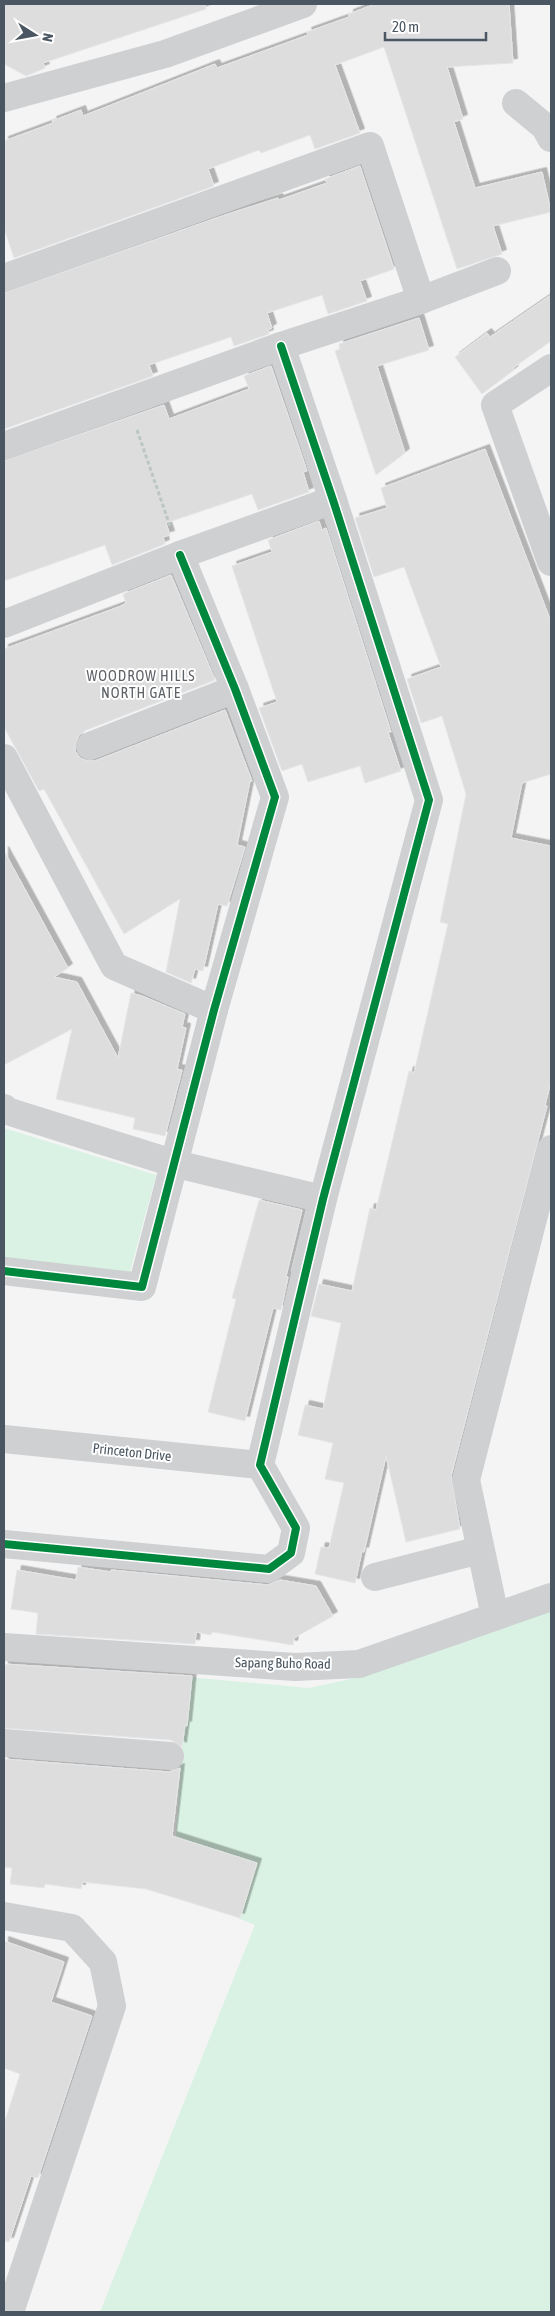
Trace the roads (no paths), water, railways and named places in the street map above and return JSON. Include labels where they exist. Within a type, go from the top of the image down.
[{"type":"street","points":[[4,98],[165,54],[303,4]]},
{"type":"street","points":[[516,103],[545,127],[551,138]]},
{"type":"street","points":[[4,278],[370,146],[421,300]]},
{"type":"street","points":[[4,446],[281,346],[421,300],[497,271]]},
{"type":"street","points":[[4,1544],[270,1569],[291,1553],[296,1528],[260,1464],[323,1199],[429,800],[333,500],[281,346]]},
{"type":"street","points":[[551,368],[495,405],[551,562]]},
{"type":"street","points":[[4,624],[180,555],[333,500]]},
{"type":"street","points":[[4,1271],[142,1287],[176,1164],[214,1010],[275,797],[235,689],[180,555]]},
{"type":"street","points":[[90,746],[235,689]]},
{"type":"street","points":[[4,758],[114,966],[214,1010]]},
{"type":"street","points":[[4,1108],[7,1111],[176,1164],[323,1199]]},
{"type":"street","points":[[495,1616],[466,1480],[551,1149]]},
{"type":"street","name":"Princeton Drive","points":[[4,1439],[260,1464]]},
{"type":"street","points":[[375,1577],[480,1550]]},
{"type":"street","name":"Sapang Buho Road","points":[[4,1647],[295,1667],[359,1664],[551,1597]]},
{"type":"street","points":[[4,1743],[170,1756]]},
{"type":"street","points":[[4,1916],[72,1928],[103,1962],[112,2006],[10,2312]]},
{"type":"district","name":"WOODROW HILLS NORTH GATE","points":[[141,684]]}]
